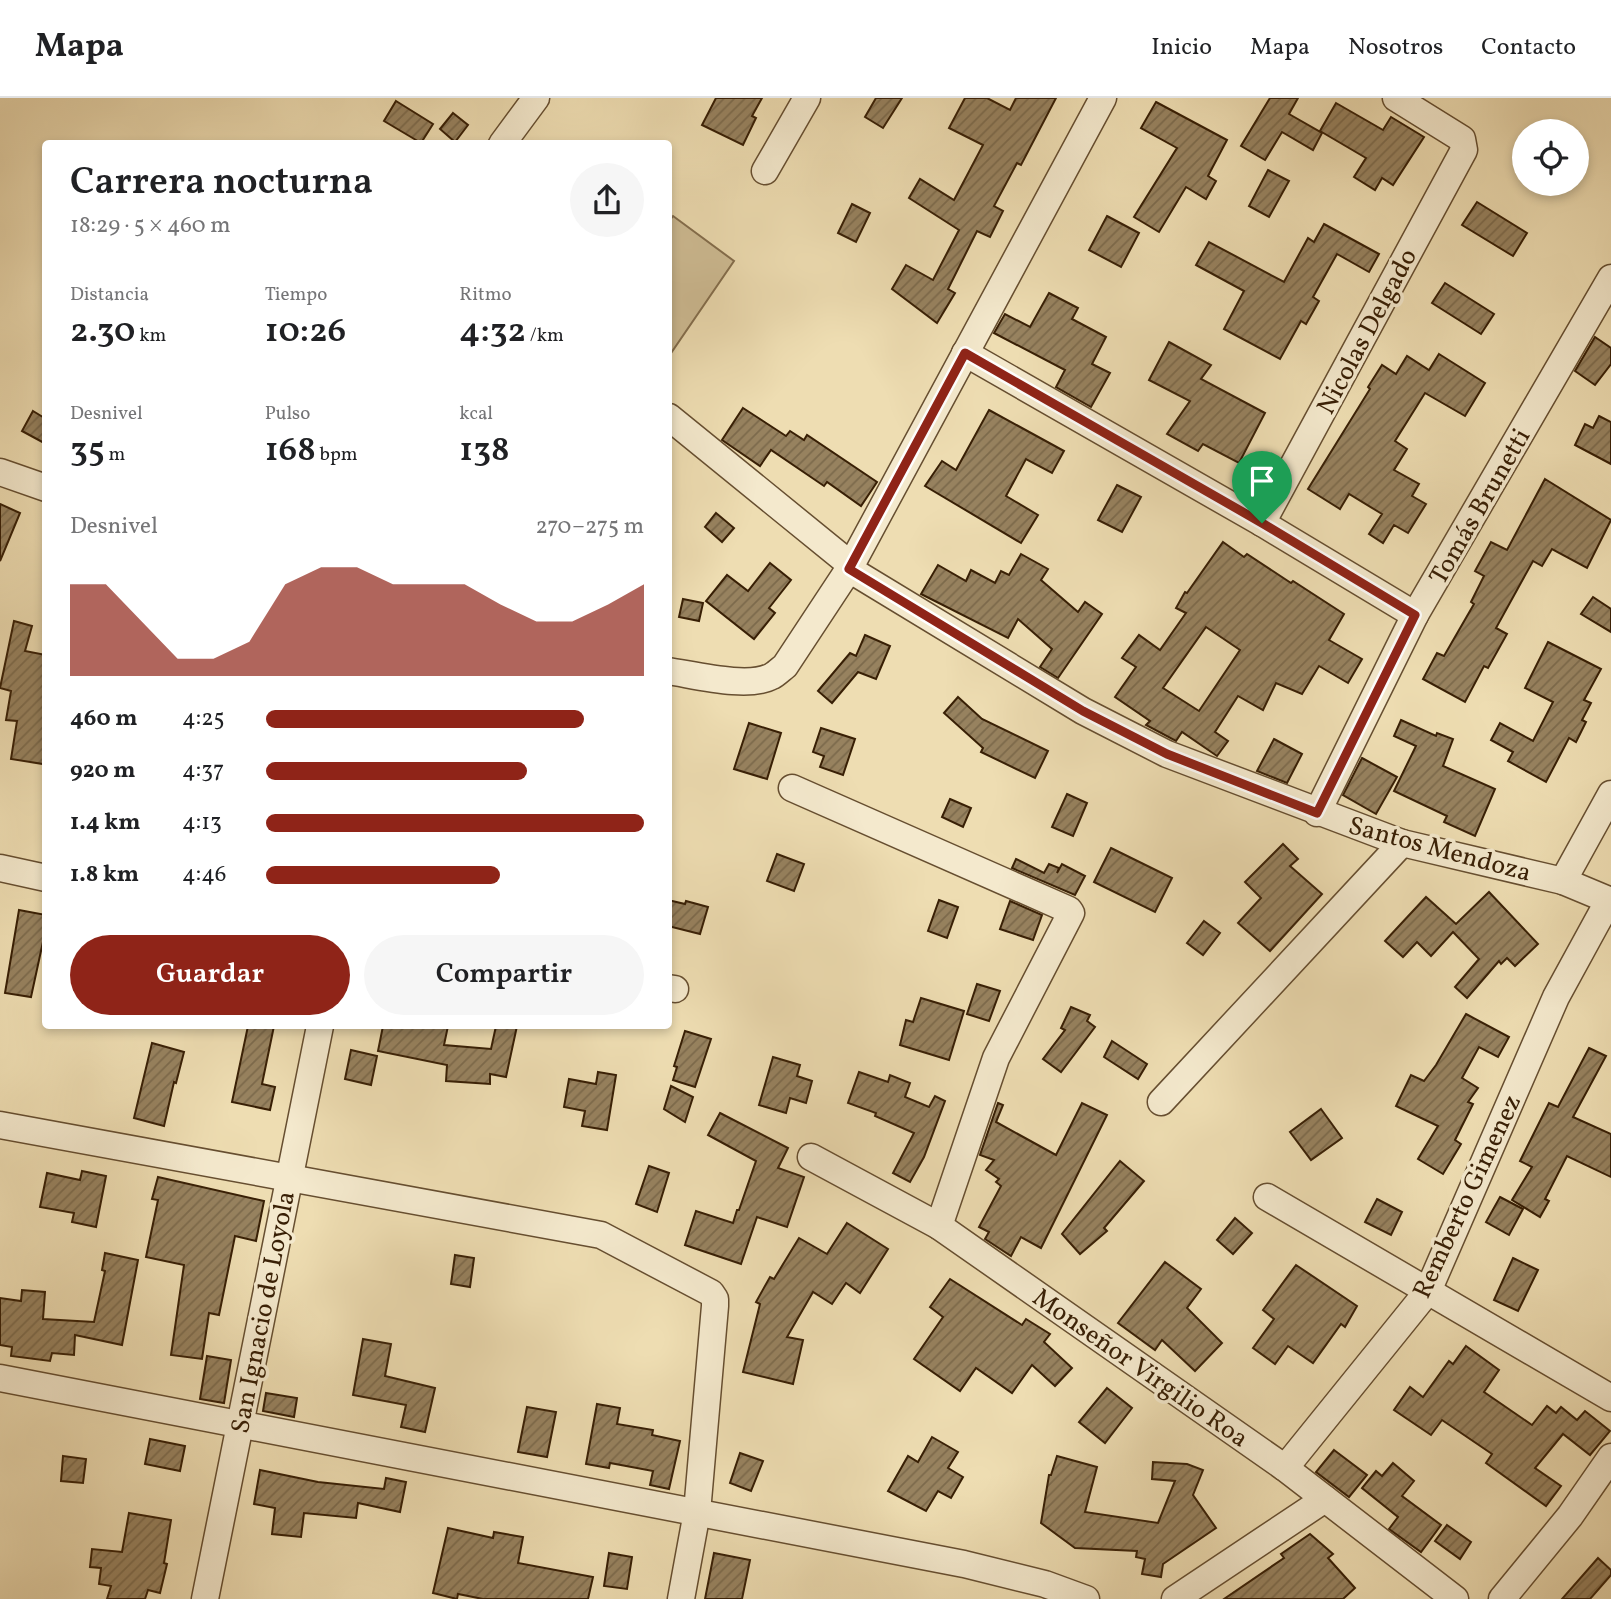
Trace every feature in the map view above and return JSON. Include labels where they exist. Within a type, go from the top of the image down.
[{"type":"street","points":[[505,140],[536,98]]},
{"type":"street","points":[[765,171],[807,98]]},
{"type":"street","points":[[672,672],[743,681],[772,677],[785,666],[850,567],[1103,98]]},
{"type":"street","name":"Nicolas Delgado","points":[[1262,523],[1464,150],[1462,139],[1396,98]]},
{"type":"street","name":"Tomás Brunetti","points":[[1317,813],[1415,615],[1611,278]]},
{"type":"street","points":[[965,353],[1262,523],[1415,615]]},
{"type":"street","name":"Santos Mendoza","points":[[672,419],[850,567],[1083,711],[1167,754],[1317,813],[1402,843],[1563,881],[1610,901]]},
{"type":"street","points":[[0,472],[42,487]]},
{"type":"street","points":[[792,788],[1071,913],[996,1058],[939,1226]]},
{"type":"street","points":[[1563,881],[1611,794]]},
{"type":"street","points":[[1161,1102],[1402,843]]},
{"type":"street","points":[[0,868],[42,876]]},
{"type":"street","name":"Remberto Gimenez","points":[[1285,1468],[1428,1291],[1556,997],[1610,901]]},
{"type":"street","name":"San Ignacio de Loyola","points":[[205,1599],[319,1029]]},
{"type":"street","points":[[0,1125],[601,1235],[711,1293],[715,1306],[697,1512],[681,1599]]},
{"type":"street","name":"Monseñor Virgilio Roa","points":[[811,1157],[939,1226],[1285,1468],[1455,1599]]},
{"type":"street","points":[[1267,1197],[1611,1398]]},
{"type":"street","points":[[0,1378],[964,1564],[1045,1584],[1086,1599]]},
{"type":"street","points":[[1502,1599],[1570,1516],[1611,1457]]},
{"type":"street","points":[[1175,1599],[1325,1499]]},
{"type":"shaded area","points":[[672,217],[734,261],[672,352]]},
{"type":"building","points":[[716,98],[762,98],[752,116],[756,118],[743,145],[702,125]]},
{"type":"building","points":[[876,98],[902,98],[883,128],[865,117]]},
{"type":"building","points":[[965,98],[987,98],[1010,110],[1016,98],[1056,98],[1021,165],[1017,163],[994,206],[1003,211],[990,237],[977,231],[948,289],[955,293],[937,323],[892,289],[906,265],[933,280],[959,230],[909,198],[920,179],[954,200],[983,145],[949,128]]},
{"type":"building","points":[[1270,98],[1298,98],[1289,114],[1322,133],[1313,150],[1282,132],[1265,160],[1241,146]]},
{"type":"building","points":[[396,101],[433,124],[423,140],[416,140],[384,121]]},
{"type":"building","points":[[1156,102],[1227,140],[1208,176],[1216,181],[1206,199],[1186,187],[1159,232],[1134,217],[1177,148],[1141,128]]},
{"type":"building","points":[[1336,103],[1383,130],[1391,117],[1424,137],[1393,185],[1382,178],[1375,190],[1354,177],[1366,158],[1320,131]]},
{"type":"building","points":[[453,113],[468,125],[457,140],[453,140],[440,129]]},
{"type":"building","points":[[1268,170],[1289,181],[1269,217],[1249,206]]},
{"type":"building","points":[[1477,202],[1527,233],[1513,256],[1462,225]]},
{"type":"building","points":[[852,204],[870,213],[856,242],[838,233]]},
{"type":"building","points":[[1107,216],[1139,233],[1121,267],[1089,250]]},
{"type":"building","points":[[1324,224],[1379,254],[1369,272],[1337,254],[1313,297],[1319,301],[1306,324],[1301,321],[1280,359],[1224,329],[1244,291],[1196,265],[1209,242],[1284,282],[1308,238],[1314,242]]},
{"type":"building","points":[[1445,283],[1494,314],[1481,334],[1432,303]]},
{"type":"building","points":[[1049,293],[1078,308],[1072,319],[1106,337],[1092,364],[1110,373],[1091,407],[1056,387],[1065,370],[994,333],[1005,314],[1030,327]]},
{"type":"building","points":[[1595,337],[1611,348],[1611,364],[1595,385],[1575,371]]},
{"type":"building","points":[[1169,342],[1211,365],[1201,379],[1265,413],[1239,463],[1203,444],[1198,451],[1167,434],[1190,401],[1149,380]]},
{"type":"building","points":[[1439,354],[1485,383],[1465,416],[1425,393],[1395,441],[1407,449],[1394,470],[1419,484],[1412,496],[1426,504],[1408,533],[1394,525],[1383,543],[1369,534],[1382,514],[1349,494],[1340,509],[1308,489],[1382,365],[1396,374],[1407,356],[1429,370]]},
{"type":"building","points":[[743,408],[786,436],[790,431],[804,440],[807,435],[877,482],[861,506],[827,482],[824,486],[771,450],[760,466],[722,440]]},
{"type":"building","points":[[989,410],[1064,451],[1052,473],[1026,459],[1006,496],[1038,515],[1021,543],[925,486],[942,461],[956,470]]},
{"type":"building","points":[[33,411],[42,417],[42,442],[22,431]]},
{"type":"building","points":[[1599,416],[1611,422],[1611,464],[1575,445],[1585,424],[1593,428]]},
{"type":"building","points":[[1545,479],[1611,520],[1587,568],[1552,549],[1542,566],[1533,561],[1496,628],[1507,634],[1488,668],[1484,666],[1465,702],[1423,679],[1437,653],[1444,656],[1474,604],[1471,602],[1484,576],[1475,571],[1491,542],[1507,550]]},
{"type":"building","points":[[1117,485],[1141,497],[1122,532],[1098,520]]},
{"type":"building","points":[[0,504],[20,513],[0,561]]},
{"type":"building","points":[[716,513],[734,528],[722,542],[705,527]]},
{"type":"building","points":[[1223,542],[1244,557],[1247,554],[1291,583],[1293,581],[1344,614],[1329,640],[1362,659],[1348,683],[1319,666],[1302,694],[1276,683],[1263,710],[1238,696],[1215,732],[1228,741],[1217,756],[1182,732],[1176,741],[1146,725],[1150,721],[1115,697],[1136,667],[1122,658],[1139,635],[1160,650],[1186,613],[1176,608],[1185,592],[1187,593]],"holes":[[[1206,627],[1240,650],[1199,711],[1163,688]]]},
{"type":"building","points":[[1021,554],[1048,569],[1041,580],[1078,612],[1085,602],[1102,614],[1058,678],[1040,667],[1052,649],[1018,619],[1008,638],[921,594],[938,565],[966,581],[971,570],[995,583],[1001,571],[1009,575]]},
{"type":"building","points":[[770,563],[791,580],[769,608],[775,613],[754,639],[706,601],[727,575],[748,591]]},
{"type":"building","points":[[1593,597],[1611,609],[1611,632],[1581,614]]},
{"type":"building","points":[[683,599],[703,603],[699,621],[679,617]]},
{"type":"building","points":[[14,621],[32,626],[25,651],[42,654],[42,764],[11,759],[17,721],[6,720],[11,691],[0,688]]},
{"type":"building","points":[[865,635],[890,646],[876,679],[858,672],[832,703],[818,691],[850,653],[856,656]]},
{"type":"building","points":[[1548,642],[1601,669],[1584,700],[1591,703],[1582,720],[1586,722],[1576,742],[1569,738],[1546,782],[1508,761],[1513,752],[1491,740],[1500,723],[1533,741],[1553,702],[1525,688]]},
{"type":"building","points":[[958,697],[982,719],[1048,751],[1035,778],[981,752],[983,748],[944,713]]},
{"type":"building","points":[[1401,720],[1436,736],[1437,733],[1453,739],[1443,766],[1495,789],[1475,836],[1444,822],[1447,816],[1394,791],[1416,746],[1394,736]]},
{"type":"building","points":[[749,723],[781,733],[767,779],[734,769]]},
{"type":"building","points":[[821,728],[855,739],[843,775],[820,767],[824,756],[813,752]]},
{"type":"building","points":[[1274,739],[1302,754],[1287,783],[1257,771]]},
{"type":"building","points":[[1362,758],[1397,777],[1376,814],[1343,795]]},
{"type":"building","points":[[1067,794],[1087,803],[1073,836],[1052,827]]},
{"type":"building","points":[[950,799],[971,808],[963,827],[942,817]]},
{"type":"building","points":[[1283,844],[1298,859],[1290,866],[1322,894],[1270,951],[1238,923],[1261,898],[1245,882]]},
{"type":"building","points":[[1111,848],[1172,878],[1155,912],[1094,882]]},
{"type":"building","points":[[777,854],[804,864],[794,891],[767,881]]},
{"type":"building","points":[[1016,859],[1044,873],[1049,864],[1059,868],[1057,873],[1062,864],[1085,876],[1075,895],[1012,868]]},
{"type":"building","points":[[1489,892],[1538,944],[1515,966],[1507,958],[1501,964],[1499,961],[1467,998],[1455,987],[1479,959],[1453,932],[1431,956],[1417,942],[1403,957],[1385,941],[1426,897],[1456,924]]},
{"type":"building","points":[[939,900],[958,907],[947,938],[928,931]]},
{"type":"building","points":[[672,901],[685,904],[686,901],[708,907],[700,934],[672,927]]},
{"type":"building","points":[[1010,901],[1042,915],[1033,940],[1000,929]]},
{"type":"building","points":[[19,910],[42,914],[42,946],[31,997],[5,993]]},
{"type":"building","points":[[1204,921],[1220,933],[1203,955],[1187,943]]},
{"type":"building","points":[[977,984],[1000,991],[989,1021],[967,1014]]},
{"type":"building","points":[[921,998],[964,1011],[949,1060],[900,1045],[906,1020],[913,1022]]},
{"type":"building","points":[[1071,1007],[1090,1015],[1087,1021],[1095,1027],[1061,1072],[1043,1059],[1065,1030],[1061,1028]]},
{"type":"building","points":[[1466,1014],[1509,1037],[1498,1057],[1479,1047],[1462,1078],[1478,1088],[1468,1102],[1473,1104],[1455,1140],[1461,1144],[1443,1174],[1418,1159],[1438,1126],[1396,1106],[1411,1075],[1424,1081]]},
{"type":"building","points":[[247,1029],[273,1029],[262,1084],[275,1087],[270,1110],[232,1102]]},
{"type":"building","points":[[382,1029],[447,1029],[444,1045],[491,1049],[495,1029],[516,1029],[506,1077],[490,1074],[490,1084],[446,1081],[447,1065],[378,1051]]},
{"type":"building","points":[[685,1031],[711,1039],[695,1087],[673,1080],[677,1067],[674,1066]]},
{"type":"building","points":[[1112,1041],[1147,1064],[1138,1079],[1104,1057]]},
{"type":"building","points":[[152,1043],[184,1052],[164,1126],[134,1118]]},
{"type":"building","points":[[1589,1048],[1606,1056],[1573,1117],[1611,1134],[1611,1177],[1567,1156],[1545,1199],[1549,1201],[1540,1217],[1512,1200],[1532,1167],[1520,1161],[1549,1103],[1558,1107]]},
{"type":"building","points":[[351,1050],[377,1056],[371,1085],[345,1079]]},
{"type":"building","points":[[773,1057],[800,1065],[797,1076],[812,1081],[806,1103],[790,1098],[786,1113],[759,1105]]},
{"type":"building","points":[[598,1072],[616,1075],[607,1130],[582,1126],[585,1111],[564,1107],[569,1079],[596,1084]]},
{"type":"building","points":[[859,1072],[888,1082],[890,1075],[910,1083],[905,1097],[929,1107],[935,1096],[945,1101],[924,1157],[910,1182],[893,1173],[914,1133],[875,1116],[876,1113],[848,1103]]},
{"type":"building","points":[[671,1086],[693,1097],[685,1122],[664,1109]]},
{"type":"building","points":[[998,1103],[1003,1105],[996,1122],[1056,1155],[1082,1103],[1107,1115],[1041,1248],[1021,1237],[1011,1256],[985,1239],[989,1232],[979,1227],[1001,1186],[996,1182],[999,1179],[986,1170],[994,1160],[980,1155]]},
{"type":"building","points":[[1321,1109],[1342,1138],[1311,1160],[1290,1132]]},
{"type":"building","points":[[720,1113],[788,1148],[778,1168],[804,1177],[787,1227],[757,1217],[741,1264],[685,1245],[696,1211],[733,1223],[756,1161],[708,1135]]},
{"type":"building","points":[[1120,1161],[1144,1181],[1104,1228],[1107,1231],[1080,1254],[1062,1234]]},
{"type":"building","points":[[649,1166],[669,1173],[657,1212],[636,1204]]},
{"type":"building","points":[[82,1171],[106,1176],[96,1227],[72,1222],[74,1213],[40,1207],[47,1173],[80,1180]]},
{"type":"building","points":[[158,1177],[264,1201],[256,1241],[235,1236],[219,1315],[209,1313],[202,1359],[171,1355],[184,1265],[146,1257],[158,1200],[152,1199]]},
{"type":"building","points":[[1500,1197],[1523,1209],[1509,1235],[1486,1222]]},
{"type":"building","points":[[1377,1199],[1402,1212],[1391,1235],[1365,1222]]},
{"type":"building","points":[[1235,1218],[1252,1233],[1233,1254],[1217,1240]]},
{"type":"building","points":[[847,1223],[888,1249],[860,1293],[846,1283],[832,1304],[813,1292],[787,1337],[803,1340],[793,1384],[743,1372],[760,1304],[756,1302],[770,1277],[774,1279],[799,1238],[827,1254]]},
{"type":"building","points":[[105,1253],[138,1260],[122,1345],[75,1335],[74,1355],[52,1353],[50,1361],[11,1356],[12,1347],[0,1345],[0,1298],[21,1301],[22,1290],[45,1292],[43,1319],[94,1322],[105,1271],[102,1270]]},
{"type":"building","points":[[455,1255],[474,1258],[470,1287],[451,1284]]},
{"type":"building","points":[[1513,1258],[1538,1270],[1518,1311],[1494,1300]]},
{"type":"building","points":[[1165,1262],[1201,1289],[1187,1308],[1222,1343],[1195,1371],[1162,1340],[1155,1350],[1118,1323]]},
{"type":"building","points":[[1296,1265],[1357,1306],[1345,1327],[1341,1324],[1313,1363],[1288,1346],[1275,1364],[1253,1348],[1274,1319],[1263,1310]]},
{"type":"building","points":[[950,1279],[1022,1325],[1026,1319],[1050,1334],[1044,1342],[1072,1368],[1055,1386],[1032,1365],[1012,1393],[976,1368],[960,1391],[914,1359],[943,1317],[930,1307]]},
{"type":"building","points":[[363,1339],[391,1344],[385,1376],[435,1388],[425,1432],[401,1427],[406,1405],[353,1395]]},
{"type":"building","points":[[1466,1346],[1499,1370],[1484,1392],[1532,1425],[1547,1406],[1556,1413],[1561,1407],[1577,1420],[1585,1411],[1610,1431],[1590,1455],[1563,1434],[1535,1468],[1561,1486],[1546,1506],[1486,1463],[1492,1454],[1442,1420],[1431,1435],[1394,1410],[1410,1387],[1423,1397],[1449,1361],[1453,1364]]},
{"type":"building","points":[[207,1356],[231,1360],[224,1403],[200,1399]]},
{"type":"building","points":[[1107,1388],[1132,1408],[1105,1443],[1079,1422]]},
{"type":"building","points":[[266,1393],[297,1398],[294,1417],[263,1411]]},
{"type":"building","points":[[597,1404],[620,1408],[617,1424],[653,1430],[652,1435],[680,1441],[669,1489],[650,1485],[653,1471],[610,1463],[609,1468],[586,1464]]},
{"type":"building","points":[[527,1407],[556,1412],[547,1457],[518,1452]]},
{"type":"building","points":[[932,1437],[958,1452],[948,1468],[963,1477],[951,1498],[938,1491],[926,1511],[888,1491],[908,1456],[918,1462]]},
{"type":"building","points":[[150,1439],[185,1446],[180,1471],[145,1464]]},
{"type":"building","points":[[1334,1450],[1367,1475],[1349,1497],[1316,1472]]},
{"type":"building","points":[[740,1453],[763,1461],[751,1491],[730,1483]]},
{"type":"building","points":[[63,1456],[86,1459],[83,1483],[61,1481]]},
{"type":"building","points":[[1057,1456],[1097,1467],[1085,1512],[1158,1523],[1175,1481],[1152,1479],[1153,1462],[1187,1464],[1203,1470],[1193,1495],[1216,1528],[1163,1564],[1161,1577],[1142,1574],[1145,1559],[1136,1557],[1137,1551],[1075,1548],[1041,1523],[1049,1475]]},
{"type":"building","points":[[1393,1463],[1414,1481],[1402,1496],[1441,1525],[1421,1552],[1389,1529],[1398,1517],[1362,1488],[1376,1471],[1382,1476]]},
{"type":"building","points":[[260,1470],[318,1482],[384,1489],[386,1478],[406,1482],[400,1512],[358,1503],[356,1518],[304,1513],[301,1537],[272,1534],[275,1508],[254,1504]]},
{"type":"building","points":[[129,1513],[171,1520],[164,1563],[167,1564],[160,1593],[148,1590],[145,1599],[107,1599],[111,1586],[99,1584],[101,1568],[90,1567],[92,1549],[122,1552]]},
{"type":"building","points":[[1447,1525],[1471,1542],[1460,1559],[1435,1541]]},
{"type":"building","points":[[448,1528],[493,1538],[494,1532],[523,1537],[518,1563],[593,1577],[588,1599],[483,1599],[458,1594],[457,1599],[433,1593]]},
{"type":"building","points":[[1310,1534],[1333,1554],[1328,1558],[1355,1588],[1343,1599],[1224,1599],[1284,1558],[1281,1554]]},
{"type":"building","points":[[609,1553],[632,1557],[627,1589],[604,1586]]},
{"type":"building","points":[[714,1553],[750,1560],[742,1599],[705,1599]]},
{"type":"building","points":[[1598,1558],[1611,1570],[1611,1575],[1590,1599],[1562,1599]]},
{"type":"route","points":[[965,353],[1262,523],[1415,615],[1317,813],[1167,754],[1083,711],[849,569],[965,353]]}]
